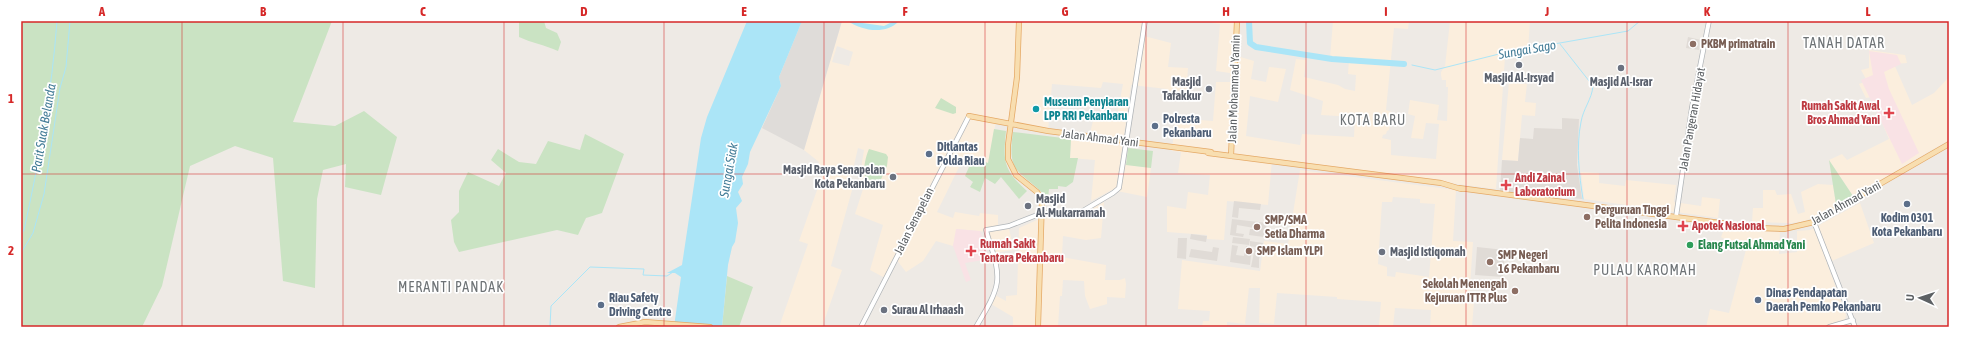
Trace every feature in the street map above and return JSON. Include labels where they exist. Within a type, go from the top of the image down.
[{"type":"main road","points":[[1019,21],[1017,77],[1008,152],[1010,166],[1019,178],[1041,196],[1042,199],[1038,327]]},
{"type":"main road","points":[[976,327],[993,294],[997,282],[996,268],[986,230],[1009,226],[1042,213],[1081,212],[1113,193],[1120,184],[1144,21]]},
{"type":"main road","name":"Jalan Mohammad Yamin","points":[[1230,156],[1237,21]]},
{"type":"main road","name":"Jalan Pangeran Hidayat","points":[[1676,217],[1692,107],[1709,21]]},
{"type":"main road","name":"Jalan Ahmad Yani","points":[[969,116],[1011,125],[1244,159],[1758,228],[1784,229],[1814,222],[1949,144]]},
{"type":"main road","name":"Jalan Senapelan","points":[[861,327],[969,116]]},
{"type":"main road","points":[[1814,222],[1855,327]]},
{"type":"main road","points":[[1830,327],[1853,320]]},
{"type":"main road","points":[[619,327],[645,322],[710,327]]},
{"type":"shaded area","points":[[802,21],[842,21],[804,150],[762,128],[781,86],[779,77]]},
{"type":"shaded area","points":[[842,21],[1147,21],[1144,36],[1171,43],[1168,67],[1188,68],[1187,83],[1191,84],[1191,97],[1166,95],[1167,89],[1131,85],[1120,164],[1151,168],[1147,197],[1112,190],[1091,201],[1095,160],[1070,158],[1071,139],[1088,141],[1095,113],[1117,115],[1123,84],[1103,82],[1101,88],[1052,84],[1048,131],[1009,126],[996,121],[988,163],[972,157],[967,166],[961,163],[937,212],[953,218],[955,212],[979,216],[980,213],[998,215],[998,231],[1009,229],[1014,250],[993,253],[987,232],[957,229],[953,246],[936,241],[923,261],[906,272],[896,259],[887,279],[870,270],[883,225],[855,214],[864,186],[859,181],[864,150],[858,148],[850,182],[854,183],[831,266],[842,270],[822,327],[779,327],[808,244],[799,241],[822,176],[815,170],[819,162],[804,150]],"holes":[[[837,46],[853,52],[849,66],[832,62]]]},
{"type":"shaded area","points":[[1213,21],[1238,21],[1237,56],[1254,61],[1251,79],[1266,82],[1269,67],[1286,69],[1278,102],[1250,96],[1246,136],[1300,145],[1302,134],[1354,137],[1355,117],[1321,115],[1323,101],[1290,90],[1296,59],[1306,60],[1304,77],[1338,85],[1345,89],[1355,91],[1356,75],[1348,74],[1349,59],[1330,58],[1333,21],[1409,21],[1408,29],[1394,28],[1386,110],[1392,112],[1389,130],[1383,135],[1382,138],[1391,140],[1391,155],[1436,159],[1439,124],[1426,123],[1423,139],[1411,138],[1415,116],[1408,114],[1410,100],[1439,105],[1437,120],[1447,121],[1448,87],[1446,87],[1446,80],[1442,80],[1441,72],[1445,66],[1450,21],[1530,21],[1528,50],[1505,57],[1496,189],[1272,160],[1268,205],[1227,201],[1224,240],[1207,239],[1207,235],[1167,232],[1167,206],[1186,209],[1188,192],[1208,195],[1210,175],[1178,173],[1181,152],[1172,151],[1175,118],[1213,121],[1216,82],[1230,82],[1230,73],[1216,71],[1220,24],[1212,23]]},
{"type":"shaded area","name":"PKBM primatrain","points":[[1688,37],[1701,40],[1699,50],[1686,48]]},
{"type":"shaded area","points":[[1869,50],[1905,55],[1907,63],[1894,64],[1912,105],[1934,93],[1949,77],[1949,140],[1853,196],[1829,160],[1842,154],[1847,160],[1889,139],[1871,97],[1866,98],[1859,84],[1867,81],[1861,70],[1869,68]]},
{"type":"shaded area","name":"Rumah Sakit Awal Bros Ahmad Yani","points":[[1869,51],[1897,55],[1901,64],[1884,72],[1889,89],[1919,153],[1902,164],[1861,80],[1873,75]]},
{"type":"shaded area","points":[[1509,82],[1527,84],[1525,102],[1536,103],[1535,116],[1522,115],[1518,161],[1502,160]]},
{"type":"shaded area","points":[[1562,118],[1579,119],[1577,165],[1582,199],[1500,191],[1502,160],[1518,161],[1520,138],[1533,139],[1534,128],[1562,129]]},
{"type":"shaded area","points":[[1300,170],[1456,190],[1453,241],[1473,242],[1469,301],[1474,301],[1472,327],[1430,327],[1431,310],[1395,308],[1393,327],[1363,327],[1363,325],[1379,326],[1381,302],[1277,293],[1274,324],[1259,323],[1260,288],[1249,288],[1245,324],[1227,322],[1227,327],[1202,327],[1203,321],[1209,321],[1210,311],[1178,309],[1182,260],[1260,271],[1264,241],[1288,244]],"holes":[[[1393,197],[1420,199],[1420,203],[1435,204],[1429,277],[1396,272],[1395,277],[1387,276],[1387,267],[1378,264],[1382,202],[1392,202]]]},
{"type":"shaded area","points":[[1581,172],[1599,173],[1599,183],[1625,186],[1626,180],[1676,185],[1674,202],[1701,206],[1702,197],[1720,199],[1718,218],[1584,199]]},
{"type":"shaded area","points":[[1818,184],[1833,185],[1836,204],[1832,208],[1805,221],[1791,223],[1752,222],[1753,208],[1763,208],[1763,190],[1775,190],[1777,195],[1791,194],[1798,214],[1805,212],[1801,192]]},
{"type":"shaded area","points":[[1234,201],[1261,204],[1260,210],[1239,208],[1238,218],[1232,217]]},
{"type":"shaded area","points":[[1104,202],[1101,238],[1086,240],[1063,236],[1062,257],[1106,265],[1105,280],[1120,280],[1125,278],[1125,298],[1107,297],[1107,304],[1090,309],[1085,296],[1084,281],[1063,280],[1062,296],[1060,296],[1058,327],[1013,327],[1013,317],[991,304],[995,295],[1006,301],[1006,296],[1017,295],[1019,228],[1048,215],[1080,215]]},
{"type":"shaded area","points":[[1860,203],[1874,243],[1827,263],[1846,315],[1845,320],[1821,327],[1706,327],[1710,309],[1729,313],[1747,246],[1729,242],[1721,237],[1725,227],[1780,232],[1779,254],[1797,252],[1797,231],[1810,230]]},
{"type":"shaded area","name":"SMP/SMA Setia Dharma","points":[[1232,219],[1267,223],[1264,237],[1249,235],[1250,229],[1260,229],[1237,225],[1236,233],[1244,234],[1243,237],[1230,235]]},
{"type":"shaded area","name":"Rumah Sakit Tentara Pekanbaru","points":[[956,229],[980,231],[990,259],[965,263],[971,280],[966,282],[953,246]]},
{"type":"shaded area","points":[[1191,234],[1207,236],[1206,242],[1190,239]]},
{"type":"shaded area","name":"SMP Islam YLPI","points":[[1233,237],[1250,239],[1249,245],[1232,243]]},
{"type":"shaded area","points":[[1178,238],[1187,238],[1186,259],[1177,258]]},
{"type":"shaded area","name":"SMP Islam YLPI","points":[[1250,241],[1263,243],[1259,259],[1259,268],[1251,267],[1255,247],[1250,246]]},
{"type":"shaded area","name":"SMP Islam YLPI","points":[[1232,245],[1238,246],[1236,255],[1244,256],[1246,246],[1252,247],[1250,265],[1230,262]]},
{"type":"shaded area","points":[[1213,247],[1219,248],[1217,261],[1189,257],[1191,249],[1212,252]]},
{"type":"shaded area","name":"SMP Negeri 16 Pekanbaru","points":[[1477,247],[1505,250],[1503,277],[1475,275]]},
{"type":"green space","points":[[21,21],[332,21],[293,122],[335,126],[364,111],[397,137],[381,195],[345,187],[346,164],[323,170],[317,199],[315,288],[283,281],[273,158],[235,146],[190,166],[162,286],[142,327],[21,327]]},
{"type":"green space","points":[[519,21],[544,21],[546,28],[557,33],[561,42],[558,51],[519,37]]},
{"type":"green space","points":[[941,98],[956,107],[956,113],[953,114],[935,108]]},
{"type":"green space","points":[[994,129],[1006,131],[1006,164],[1013,177],[1027,191],[1019,199],[1001,177],[995,184],[985,178],[980,192],[970,187],[973,182],[965,176],[969,167],[967,166],[972,157],[988,163]]},
{"type":"green space","points":[[1013,132],[1071,139],[1070,158],[1078,158],[1073,182],[1066,187],[1058,186],[1058,189],[1049,189],[1048,199],[1018,172],[1014,166],[1011,147]]},
{"type":"green space","points":[[585,134],[624,154],[602,213],[586,218],[578,235],[557,230],[459,252],[454,242],[451,220],[459,212],[459,191],[468,172],[499,186],[506,173],[491,160],[498,149],[519,162],[536,164],[548,141],[580,150]]},
{"type":"green space","points":[[1128,148],[1153,151],[1151,168],[1126,165]]},
{"type":"green space","points":[[869,149],[886,154],[888,157],[887,166],[878,186],[869,182],[864,173]]},
{"type":"green space","points":[[1829,160],[1853,196],[1836,204]]},
{"type":"green space","points":[[727,276],[753,287],[739,327],[722,327]]},
{"type":"water","name":"Sungai Siak","points":[[747,21],[802,21],[779,77],[781,86],[750,152],[748,164],[742,177],[743,184],[738,192],[742,201],[736,208],[738,223],[735,242],[732,247],[728,265],[722,327],[674,327],[681,277],[675,273],[667,273],[682,265],[701,138],[707,117]]},
{"type":"water","points":[[848,21],[884,26],[894,21],[899,21],[888,28],[874,30],[860,27]]},
{"type":"waterway","name":"Parit Suak Belanda","points":[[21,234],[24,230],[44,126],[52,74],[57,21]]},
{"type":"waterway","points":[[21,253],[33,233],[44,194],[60,88],[66,67],[70,21]]},
{"type":"waterway","name":"Sungai Sago","points":[[1249,21],[1250,43],[1256,47],[1332,59],[1404,64]]},
{"type":"waterway","name":"Sungai Sago","points":[[1412,65],[1435,70],[1503,53],[1628,31],[1640,21]]},
{"type":"waterway","points":[[1560,44],[1593,86],[1582,117],[1579,131],[1580,180],[1583,199]]},
{"type":"waterway","points":[[550,327],[551,306],[590,267],[644,269],[643,275],[667,276],[673,272]]},
{"type":"place","name":"PKBM primatrain","points":[[1693,44]]},
{"type":"place","name":"Masjid Al-Irsyad","points":[[1519,65]]},
{"type":"place","name":"Masjid Al-Israr","points":[[1621,68]]},
{"type":"place","name":"Masjid Tafakkur","points":[[1209,89]]},
{"type":"place","name":"Museum Penyiaran LPP RRI Pekanbaru","points":[[1036,109]]},
{"type":"place","name":"Rumah Sakit Awal Bros Ahmad Yani","points":[[1889,113]]},
{"type":"place","name":"Polresta Pekanbaru","points":[[1155,126]]},
{"type":"place","name":"Ditlantas Polda Riau","points":[[929,154]]},
{"type":"place","name":"Masjid Raya Senapelan Kota Pekanbaru","points":[[893,177]]},
{"type":"place","name":"Andi Zainal Laboratorium","points":[[1506,185]]},
{"type":"place","name":"Kodim 0301 Kota Pekanbaru","points":[[1907,204]]},
{"type":"place","name":"Masjid Al-Mukarramah","points":[[1028,206]]},
{"type":"place","name":"Perguruan Tinggi Pelita Indonesia","points":[[1587,217]]},
{"type":"place","name":"Apotek Nasional","points":[[1683,226]]},
{"type":"place","name":"SMP/SMA Setia Dharma","points":[[1257,227]]},
{"type":"place","name":"Elang Futsal Ahmad Yani","points":[[1690,245]]},
{"type":"place","name":"Rumah Sakit Tentara Pekanbaru","points":[[971,251]]},
{"type":"place","name":"SMP Islam YLPI","points":[[1249,251]]},
{"type":"place","name":"Masjid Istiqomah","points":[[1382,252]]},
{"type":"place","name":"SMP Negeri 16 Pekanbaru","points":[[1490,262]]},
{"type":"place","name":"Sekolah Menengah Kejuruan ITTR Plus","points":[[1515,291]]},
{"type":"place","name":"Dinas Pendapatan Daerah Pemko Pekanbaru","points":[[1758,300]]},
{"type":"place","name":"Riau Safety Driving Centre","points":[[601,305]]},
{"type":"place","name":"Surau Al Irhaash","points":[[884,310]]},
{"type":"district","name":"TANAH DATAR","points":[[1844,43]]},
{"type":"district","name":"KOTA BARU","points":[[1373,120]]},
{"type":"district","name":"PULAU KAROMAH","points":[[1645,270]]},
{"type":"district","name":"MERANTI PANDAK","points":[[451,287]]}]
